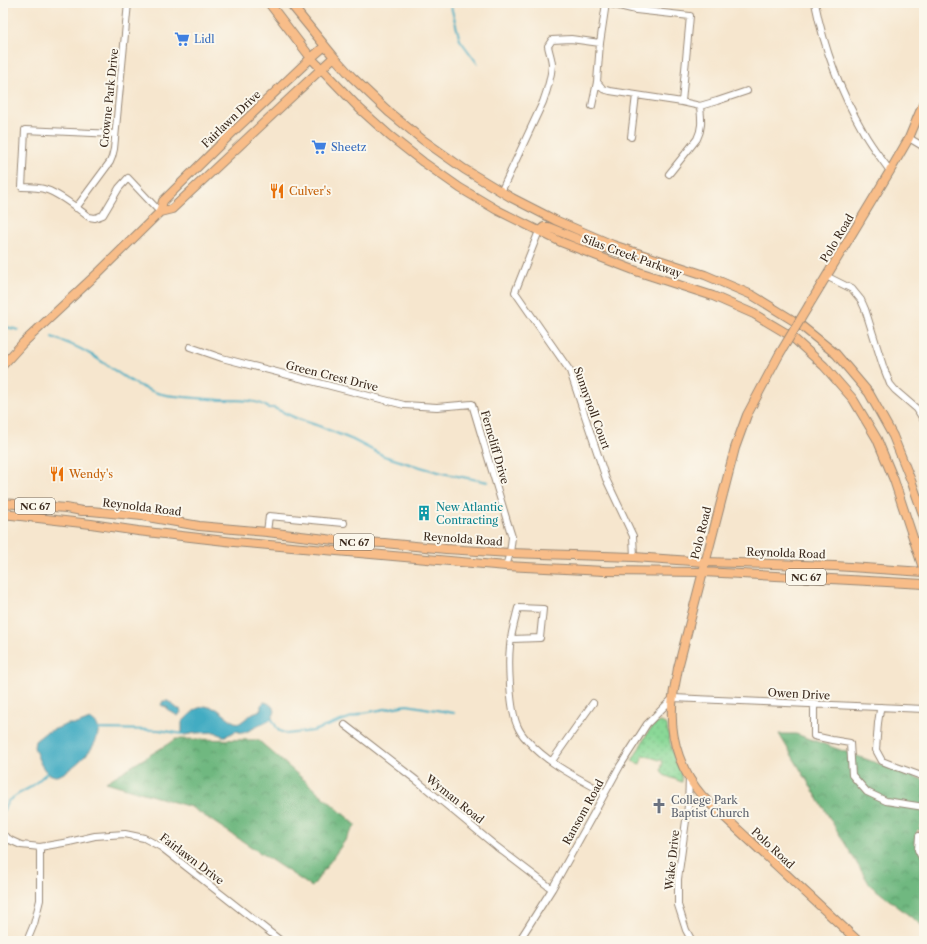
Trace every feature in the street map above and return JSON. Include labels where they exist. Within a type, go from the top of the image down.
[{"type":"main road","name":"Silas Creek Parkway","points":[[269,3],[311,58],[360,109],[390,136],[460,188],[491,206],[561,242],[639,272],[713,296],[754,314],[791,336],[824,366],[853,399],[876,439],[894,480],[924,572]]},
{"type":"main road","name":"Silas Creek Parkway","points":[[290,3],[352,77],[390,113],[423,140],[464,169],[501,192],[555,220],[606,242],[705,275],[752,295],[799,324],[836,354],[869,393],[893,436],[912,482],[924,517]]},
{"type":"main road","name":"Fairlawn Drive","points":[[3,365],[23,343],[98,273],[160,212],[163,201],[233,132],[325,46]]},
{"type":"main road","name":"Fairlawn Drive","points":[[160,212],[172,209],[334,57]]},
{"type":"main road","name":"Polo Road","points":[[858,941],[708,803],[697,791],[679,758],[674,740],[672,710],[678,668],[736,442],[746,415],[779,355],[890,171],[908,138],[924,102]]},
{"type":"main road","points":[[539,231],[544,227],[548,227],[580,240],[618,252],[635,257],[649,257]]},
{"type":"main road","name":"Reynolda Road","points":[[3,503],[142,516],[199,526],[351,542],[384,543],[510,553],[835,566],[924,572]]},
{"type":"main road","name":"Reynolda Road","points":[[3,514],[234,542],[506,566],[604,571],[703,572],[924,584]]},
{"type":"street","name":"Crowne Park Drive","points":[[76,208],[110,162],[112,157],[128,3]]},
{"type":"street","points":[[592,106],[598,82],[600,43],[606,3],[636,10],[690,16],[682,102]]},
{"type":"street","points":[[815,3],[831,62],[839,80],[864,133],[890,171]]},
{"type":"street","points":[[501,192],[547,91],[552,64],[548,46],[552,40],[571,39],[600,43]]},
{"type":"street","points":[[598,82],[603,89],[610,91],[700,106],[747,91]]},
{"type":"street","points":[[631,137],[636,95]]},
{"type":"street","points":[[669,174],[700,132],[700,106]]},
{"type":"street","points":[[115,134],[25,130],[22,187],[46,189],[89,217],[95,218],[101,216],[105,212],[119,188],[128,178],[160,212]]},
{"type":"street","points":[[908,138],[924,147]]},
{"type":"street","name":"Sunnynoll Court","points":[[539,231],[515,292],[570,371],[606,479],[633,536],[634,557]]},
{"type":"street","points":[[826,276],[852,290],[861,300],[890,384],[917,409],[924,422]]},
{"type":"street","name":"Green Crest Drive","points":[[190,347],[222,358],[404,404],[436,407],[472,404]]},
{"type":"street","name":"Ferncliff Drive","points":[[472,404],[512,537],[510,553],[506,566]]},
{"type":"street","points":[[267,532],[269,516],[344,523]]},
{"type":"street","points":[[512,639],[540,638],[543,609],[518,608],[510,646],[512,706],[517,724],[525,739],[537,750],[552,761],[605,793]]},
{"type":"street","name":"Owen Drive","points":[[673,698],[924,709]]},
{"type":"street","name":"Ransom Road","points":[[519,941],[552,889],[620,766],[646,724],[673,698]]},
{"type":"street","points":[[552,761],[594,703]]},
{"type":"street","points":[[814,704],[814,736],[850,743],[852,775],[867,792],[886,801],[924,807]]},
{"type":"street","points":[[881,707],[876,750],[882,761],[924,777]]},
{"type":"street","name":"Wyman Road","points":[[345,725],[416,780],[497,847],[552,889]]},
{"type":"street","name":"Wake Drive","points":[[689,778],[688,806],[678,879],[678,905],[686,930],[692,941]]},
{"type":"street","name":"Fairlawn Drive","points":[[6,837],[21,845],[40,847],[125,834],[144,838],[161,847],[281,941]]},
{"type":"street","points":[[919,836],[918,850],[924,862]]},
{"type":"street","points":[[3,846],[6,837]]},
{"type":"street","points":[[26,941],[34,924],[40,900],[40,847]]},
{"type":"green space","points":[[661,722],[667,725],[671,748],[681,774],[682,782],[664,775],[661,770],[663,761],[643,755],[640,764],[632,761],[648,732],[655,724]]},
{"type":"green space","points":[[779,734],[796,734],[924,780],[924,927],[870,885]]},
{"type":"green space","points":[[176,739],[258,740],[356,825],[312,887],[191,807],[106,782]]},
{"type":"water","points":[[163,701],[168,701],[180,709],[181,712],[178,716],[168,710],[168,708],[161,705]]},
{"type":"water","points":[[264,702],[271,705],[275,711],[272,719],[243,733],[236,731],[226,736],[222,736],[215,732],[182,734],[182,722],[196,709],[205,706],[217,709],[234,722],[240,723],[253,713],[261,710],[261,705]]},
{"type":"water","points":[[90,719],[97,724],[98,727],[98,735],[91,750],[64,773],[55,776],[46,772],[34,747],[35,741],[45,733],[68,724],[77,724]]},
{"type":"waterway","points":[[450,3],[460,40],[477,63]]},
{"type":"waterway","points":[[3,326],[18,330]]},
{"type":"waterway","points":[[52,337],[75,346],[141,387],[157,393],[184,397],[259,403],[268,408],[274,408],[353,440],[384,456],[442,473],[488,482]]},
{"type":"waterway","points":[[270,718],[278,730],[286,734],[313,731],[363,713],[407,705],[454,713]]},
{"type":"waterway","points":[[97,731],[99,729],[159,730],[183,734]]},
{"type":"waterway","points":[[3,811],[8,801],[31,787],[49,771]]},
{"type":"tunnel","points":[[919,836],[924,823]]},
{"type":"place","name":"Lidl","points":[[182,39]]},
{"type":"place","name":"Sheetz","points":[[319,147]]},
{"type":"place","name":"Culver's","points":[[277,191]]},
{"type":"place","name":"Wendy's","points":[[57,474]]},
{"type":"place","name":"New Atlantic Contracting","points":[[424,513]]},
{"type":"place","name":"College Park Baptist Church","points":[[659,806]]}]
